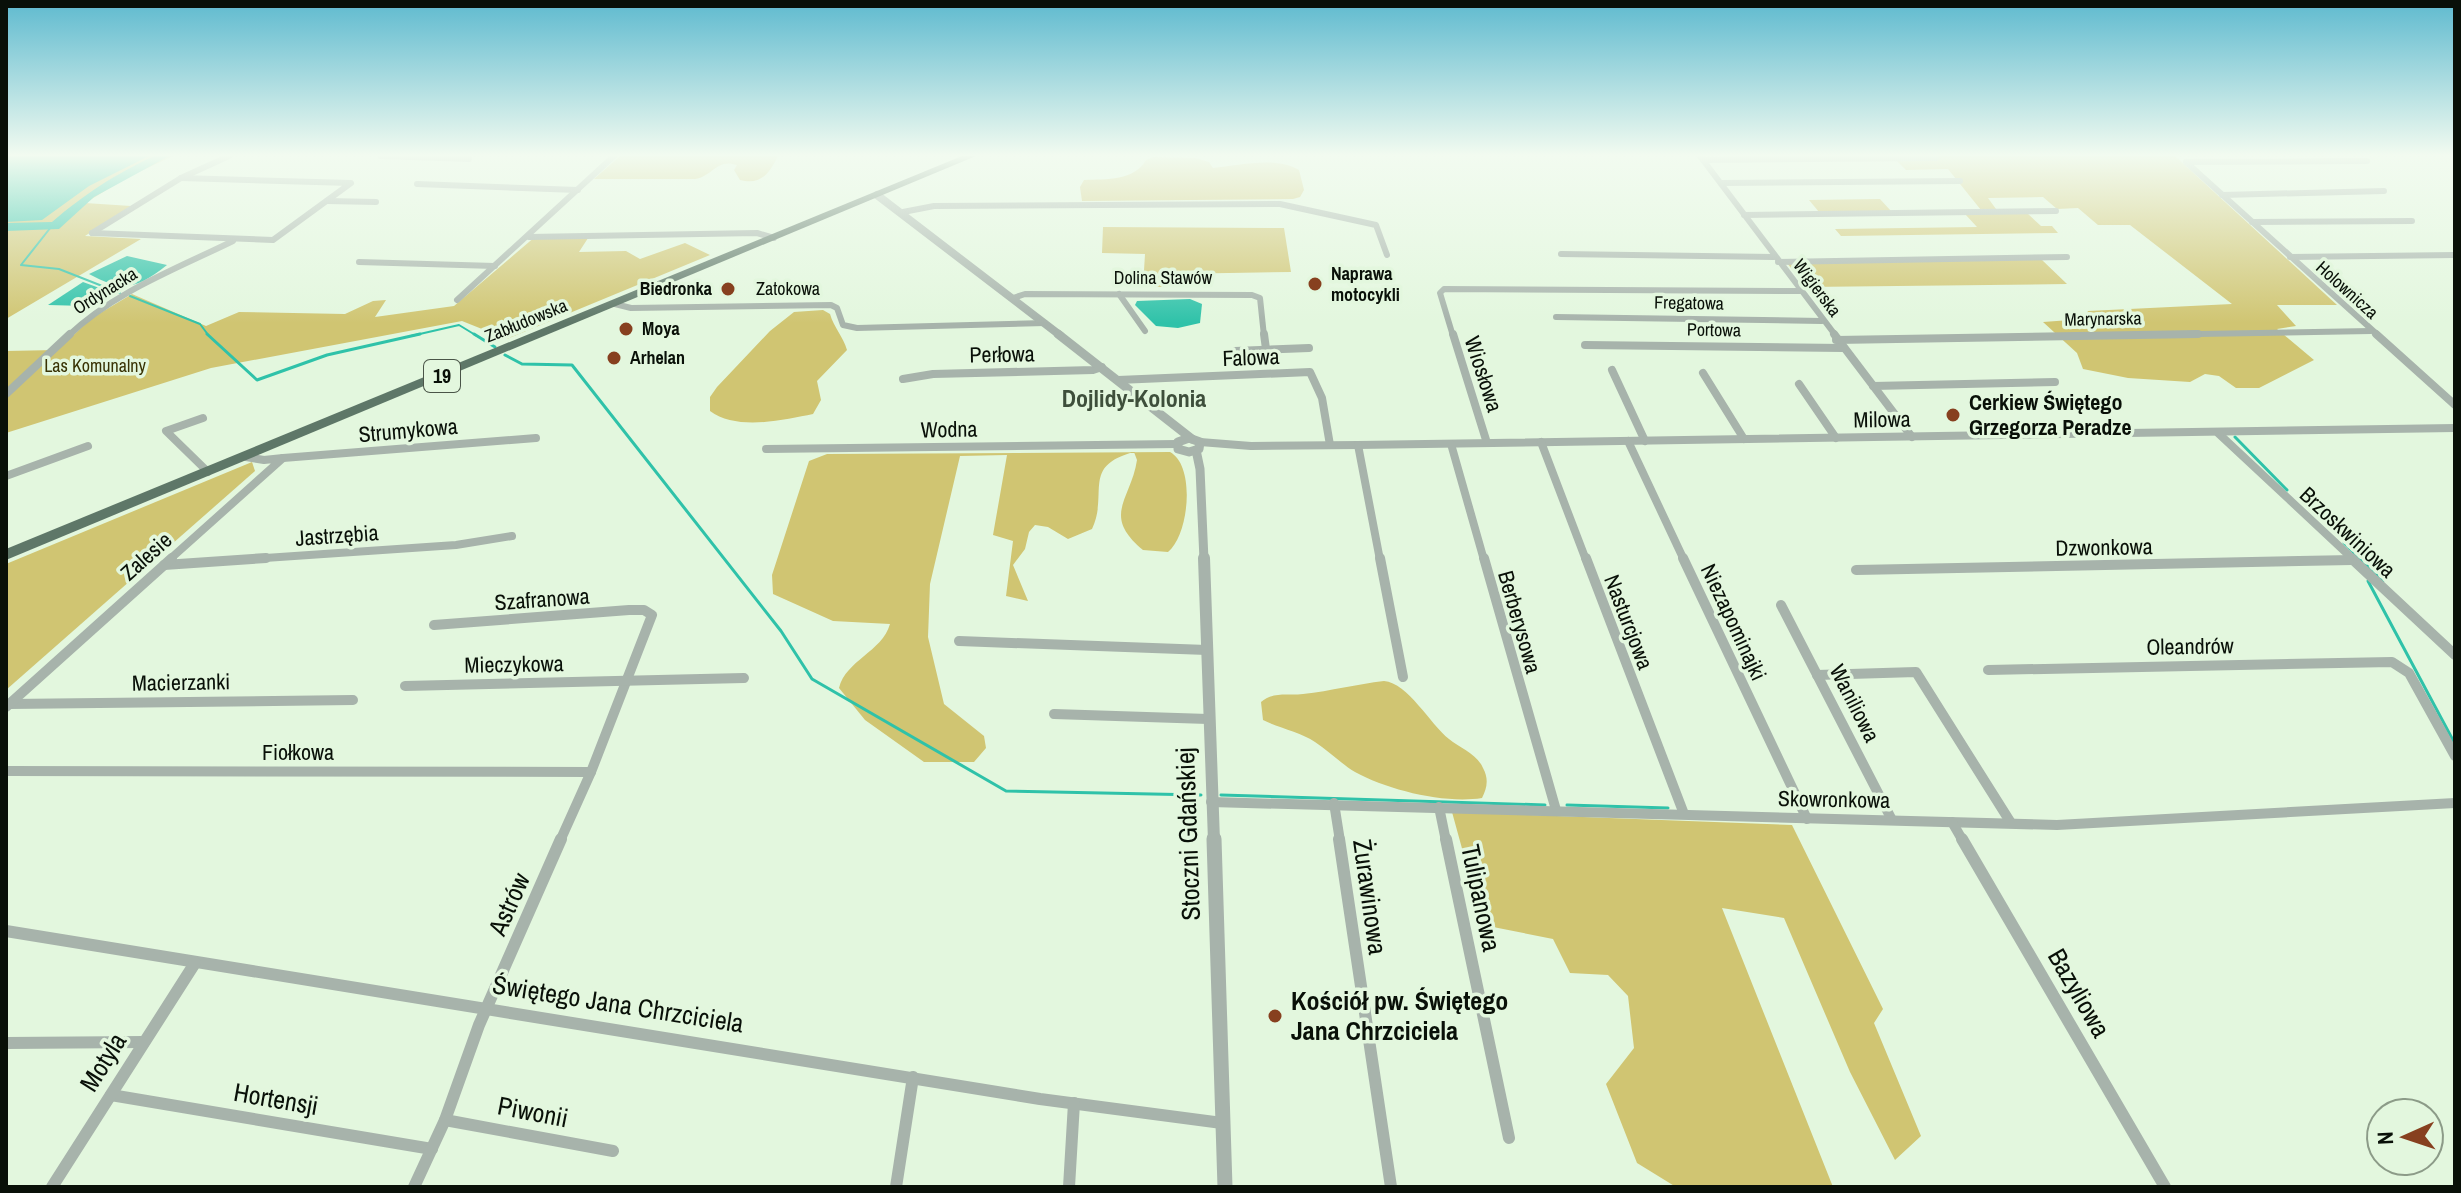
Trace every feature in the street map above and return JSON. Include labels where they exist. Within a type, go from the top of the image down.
[{"type":"highway","name":"Zabłudowska","points":[[6,555],[837,212]]},
{"type":"street","points":[[127,212],[92,233],[273,240],[312,212]]},
{"type":"street","points":[[457,300],[555,212]]},
{"type":"street","name":"Stoczni Gdańskiej","points":[[903,212],[1118,380],[1167,420],[1189,445],[1199,479],[1225,1187]]},
{"type":"street","points":[[1318,212],[1376,225],[1387,255]]},
{"type":"street","name":"Wigierska","points":[[1742,212],[1912,437]]},
{"type":"street","points":[[1744,215],[2003,212]]},
{"type":"street","name":"Holownicza","points":[[2241,212],[2455,405]]},
{"type":"street","points":[[2252,222],[2412,221]]},
{"type":"street","points":[[529,237],[757,233],[774,238]]},
{"type":"street","name":"Ordynacka","points":[[6,394],[98,310],[237,239]]},
{"type":"street","points":[[1561,254],[1776,259],[2067,257]]},
{"type":"street","points":[[2290,257],[2455,255]]},
{"type":"street","points":[[359,262],[495,266]]},
{"type":"street","name":"Wiosłowa","points":[[1487,443],[1440,293],[1444,289],[1800,291]]},
{"type":"street","name":"Dolina Stawów","points":[[1013,298],[1025,294],[1257,296],[1260,298],[1266,349]]},
{"type":"street","points":[[1119,294],[1145,331]]},
{"type":"street","name":"Zatokowa","points":[[615,304],[631,308],[831,305],[837,308],[843,325],[857,328],[1045,323]]},
{"type":"street","name":"Fregatowa","points":[[1556,317],[1822,321]]},
{"type":"street","name":"Marynarska","points":[[1836,340],[2371,331]]},
{"type":"street","name":"Portowa","points":[[1585,345],[1843,348]]},
{"type":"street","points":[[1235,351],[1309,348]]},
{"type":"street","name":"Perłowa","points":[[903,379],[917,375],[1093,370],[1102,367]]},
{"type":"street","points":[[1612,370],[1645,441]]},
{"type":"street","name":"Falowa","points":[[1118,380],[1310,372],[1322,398],[1330,445]]},
{"type":"street","points":[[1703,373],[1744,439]]},
{"type":"street","points":[[1873,386],[2055,382]]},
{"type":"street","points":[[1799,384],[1836,438]]},
{"type":"street","points":[[203,418],[166,431],[208,472]]},
{"type":"street","name":"Milowa","points":[[1189,445],[1451,444],[2455,428]]},
{"type":"street","name":"Brzoskwiniowa","points":[[2218,433],[2455,655]]},
{"type":"street","name":"Strumykowa","points":[[283,458],[536,438]]},
{"type":"street","name":"Niezapominajki","points":[[1628,441],[1807,819]]},
{"type":"street","name":"Nasturcjowa","points":[[1541,442],[1684,814]]},
{"type":"street","name":"Berberysowa","points":[[1451,444],[1556,810]]},
{"type":"street","name":"Wodna","points":[[766,449],[1189,445]]},
{"type":"street","points":[[1358,445],[1403,677]]},
{"type":"street","points":[[6,476],[88,446]]},
{"type":"street","points":[[246,457],[264,460],[283,458]]},
{"type":"street","name":"Zalesie","points":[[8,705],[283,458]]},
{"type":"street","name":"Jastrzębia","points":[[164,565],[456,545],[512,536]]},
{"type":"street","name":"Dzwonkowa","points":[[1856,570],[2352,560]]},
{"type":"street","name":"Waniliowa","points":[[1781,605],[1892,820]]},
{"type":"street","name":"Szafranowa","points":[[434,625],[629,610],[644,610],[652,615]]},
{"type":"street","name":"Astrów","points":[[414,1187],[445,1120],[488,1007],[591,772],[652,615]]},
{"type":"street","points":[[959,641],[1207,650]]},
{"type":"street","name":"Oleandrów","points":[[1988,670],[2392,662],[2409,673],[2455,756]]},
{"type":"street","points":[[1817,675],[1916,672],[2011,823]]},
{"type":"street","name":"Mieczykowa","points":[[405,686],[744,678]]},
{"type":"street","name":"Macierzanki","points":[[8,705],[353,700]]},
{"type":"street","points":[[1054,714],[1208,719]]},
{"type":"street","name":"Fiołkowa","points":[[6,771],[591,772]]},
{"type":"street","name":"Skowronkowa","points":[[1211,802],[2057,825],[2455,803]]},
{"type":"street","name":"Żurawinowa","points":[[1334,803],[1391,1187]]},
{"type":"street","name":"Tulipanowa","points":[[1439,807],[1509,1138]]},
{"type":"street","name":"Bazyliowa","points":[[1952,822],[2165,1187]]},
{"type":"street","name":"Świętego Jana Chrzciciela","points":[[6,931],[1074,1103],[1222,1123]]},
{"type":"street","name":"Motyla","points":[[52,1187],[195,963]]},
{"type":"street","points":[[6,1043],[144,1042]]},
{"type":"street","points":[[896,1187],[913,1077]]},
{"type":"street","name":"Hortensji","points":[[111,1095],[432,1149]]},
{"type":"street","points":[[1069,1187],[1074,1103]]},
{"type":"street","name":"Piwonii","points":[[445,1120],[613,1151]]},
{"type":"green space","points":[[6,212],[122,212],[85,236],[141,239],[6,319]]},
{"type":"green space","points":[[2082,212],[2236,212],[2337,305],[2277,305],[2296,326],[2277,329],[2314,360],[2259,388],[2236,388],[2219,376],[2205,374],[2190,382],[2128,378],[2083,369],[2077,353],[2043,322],[2084,319],[2088,311],[2232,304],[2130,225],[2098,225]]},
{"type":"green space","points":[[2027,213],[2041,226],[2052,226],[2058,233],[1841,236],[1835,229],[1977,227],[1965,214]]},
{"type":"green space","points":[[1103,227],[1284,228],[1291,272],[1170,274],[1167,287],[1143,287],[1145,254],[1102,253]]},
{"type":"green space","name":"Las Komunalny","points":[[590,235],[579,252],[626,251],[640,259],[685,243],[710,255],[507,339],[462,321],[211,368],[6,433],[6,351],[57,350],[92,318],[132,294],[206,326],[239,312],[345,314],[373,301],[386,300],[375,317],[454,306],[536,236]]},
{"type":"green space","points":[[2041,259],[2067,284],[1806,287],[1787,263]]},
{"type":"green space","points":[[823,310],[830,314],[847,350],[817,381],[821,400],[813,414],[747,422],[733,421],[710,411],[710,397],[717,387],[770,331],[794,312]]},
{"type":"green space","points":[[1133,452],[1107,465],[1102,473],[1097,516],[1092,529],[1068,539],[1048,527],[1035,525],[1029,532],[1025,549],[1013,565],[1028,601],[1006,596],[1013,541],[993,535],[1007,455],[960,456],[930,584],[928,637],[944,704],[984,736],[986,748],[974,762],[924,762],[865,720],[839,688],[849,670],[880,642],[890,624],[833,621],[773,594],[772,575],[809,461],[827,454]]},
{"type":"green space","points":[[1134,452],[1170,452],[1184,471],[1185,517],[1181,531],[1168,552],[1143,550],[1124,527],[1122,507],[1134,474],[1137,460]]},
{"type":"green space","points":[[252,462],[255,471],[6,690],[6,564]]},
{"type":"green space","points":[[1384,681],[1402,689],[1449,739],[1477,759],[1487,780],[1482,798],[1434,797],[1383,784],[1355,772],[1309,739],[1263,720],[1261,702],[1271,696],[1313,693]]},
{"type":"green space","points":[[1452,812],[1792,825],[1883,1009],[1874,1023],[1921,1136],[1895,1160],[1850,1072],[1784,918],[1722,908],[1833,1187],[1676,1187],[1637,1163],[1606,1084],[1634,1048],[1628,996],[1608,975],[1570,973],[1553,939],[1483,925]]},
{"type":"water","points":[[6,212],[54,212],[42,220],[6,222]]},
{"type":"water","points":[[127,256],[167,265],[129,286],[111,284],[89,274]]},
{"type":"water","points":[[83,282],[105,290],[109,295],[86,306],[48,305]]},
{"type":"water","points":[[1190,299],[1202,304],[1200,323],[1178,328],[1156,326],[1135,305],[1137,301]]},
{"type":"waterway","points":[[6,227],[55,226],[71,212]]},
{"type":"waterway","points":[[51,227],[21,265],[59,269],[120,293]]},
{"type":"waterway","points":[[130,296],[200,324],[209,335]]},
{"type":"waterway","points":[[411,336],[459,325],[477,336]]},
{"type":"waterway","points":[[209,335],[257,380],[327,355],[420,334]]},
{"type":"waterway","points":[[474,334],[495,347]]},
{"type":"waterway","points":[[505,355],[522,364],[572,365],[781,631],[812,679],[1006,791],[1201,795]]},
{"type":"waterway","points":[[2235,437],[2287,490]]},
{"type":"waterway","points":[[2344,543],[2383,581]]},
{"type":"waterway","points":[[2368,581],[2455,744]]},
{"type":"waterway","points":[[1221,795],[1545,805]]},
{"type":"waterway","points":[[1567,805],[1668,808]]},
{"type":"place","name":"Naprawa motocykli","points":[[1315,284]]},
{"type":"place","name":"Biedronka","points":[[728,289]]},
{"type":"place","name":"Moya","points":[[626,329]]},
{"type":"place","name":"Arhelan","points":[[614,358]]},
{"type":"place","name":"Cerkiew Świętego Grzegorza Peradze","points":[[1953,415]]},
{"type":"place","name":"Kościół pw. Świętego Jana Chrzciciela","points":[[1275,1016]]},
{"type":"district","name":"Dojlidy-Kolonia","points":[[1134,399]]}]
